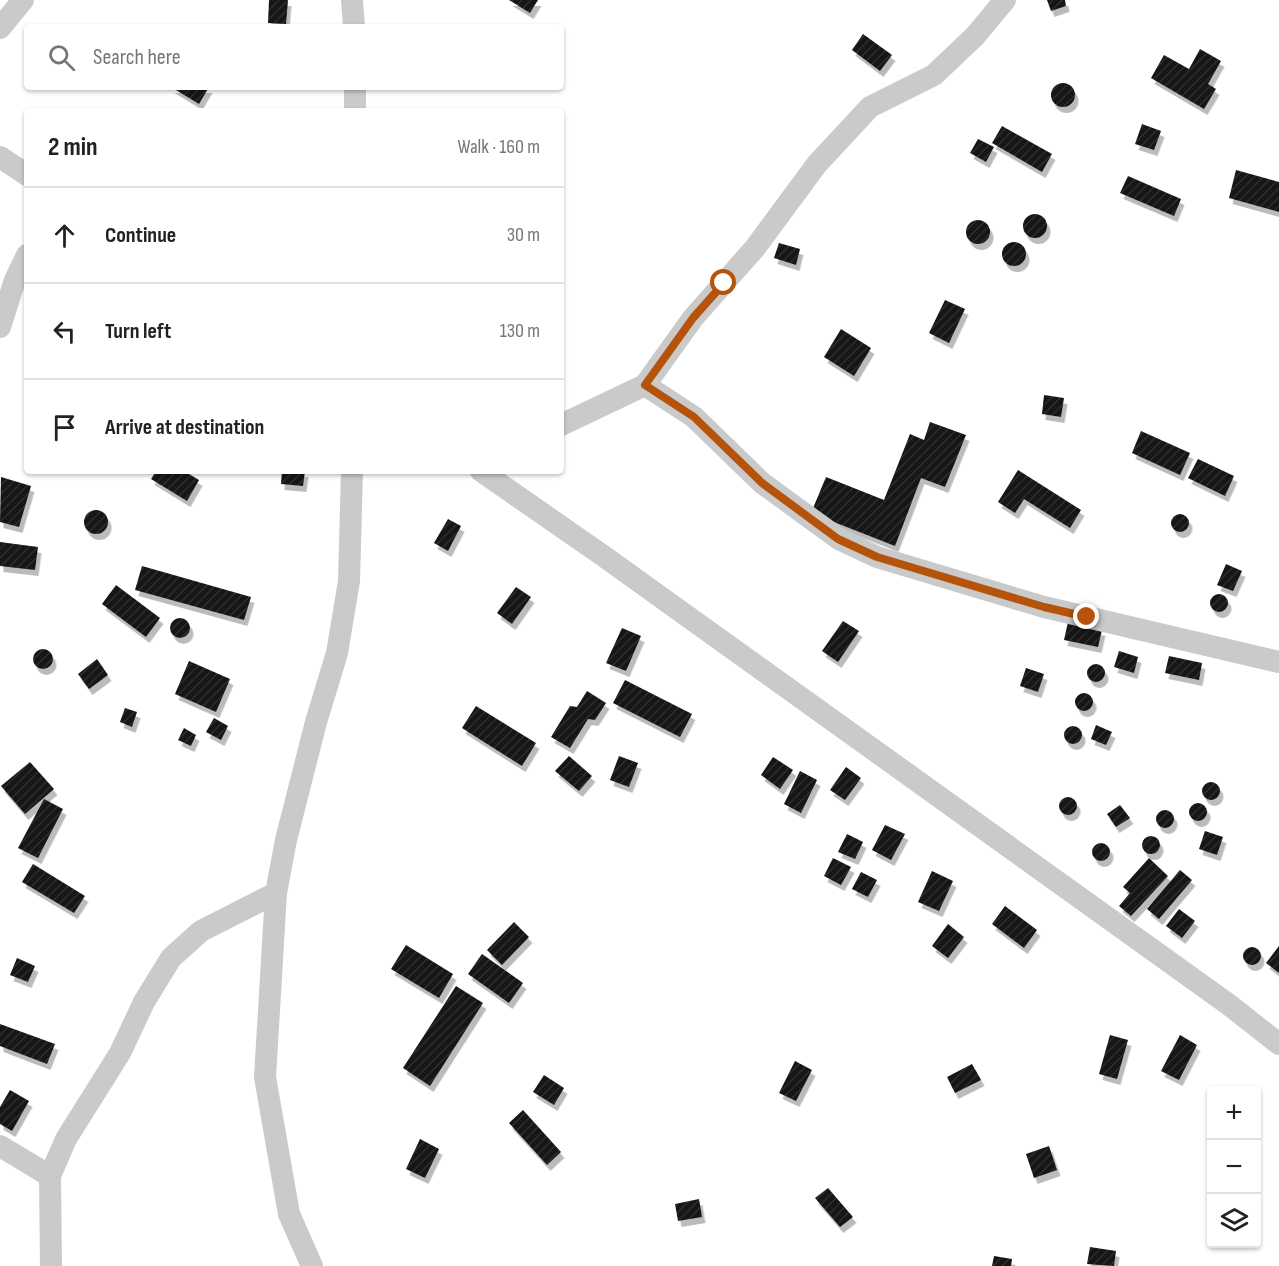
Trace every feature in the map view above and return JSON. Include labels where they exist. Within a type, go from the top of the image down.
[{"type":"street","points":[[0,28],[23,0]]},
{"type":"street","points":[[351,0],[354,24]]},
{"type":"street","points":[[564,424],[645,385],[693,318],[755,248],[817,164],[870,107],[934,75],[975,36],[1005,0]]},
{"type":"street","points":[[355,90],[355,108]]},
{"type":"street","points":[[0,157],[24,173]]},
{"type":"street","points":[[0,327],[15,280],[24,261]]},
{"type":"street","points":[[645,385],[694,417],[762,483],[838,539],[877,557],[1044,607],[1279,662]]},
{"type":"street","points":[[312,1266],[289,1214],[265,1077],[276,893],[288,829],[337,653],[349,581],[352,474]]},
{"type":"street","points":[[490,474],[1209,990],[1279,1044]]},
{"type":"street","points":[[51,1266],[50,1176],[66,1139],[120,1053],[144,1002],[171,958],[201,931],[276,893]]},
{"type":"street","points":[[0,1146],[50,1176]]},
{"type":"building","points":[[269,0],[288,0],[286,24],[268,23]]},
{"type":"building","points":[[509,0],[538,0],[530,13]]},
{"type":"building","points":[[1047,0],[1065,0],[1066,6],[1051,11]]},
{"type":"building","points":[[863,34],[892,55],[880,71],[852,50]]},
{"type":"building","points":[[1200,49],[1221,61],[1208,84],[1216,89],[1204,109],[1151,78],[1164,55],[1189,69]]},
{"type":"building","points":[[1063,83],[1071,87],[1075,95],[1071,103],[1063,107],[1055,103],[1051,95],[1055,87]]},
{"type":"building","points":[[176,90],[207,90],[199,104]]},
{"type":"building","points":[[1142,124],[1161,131],[1154,150],[1135,144]]},
{"type":"building","points":[[1002,126],[1052,154],[1042,172],[992,143]]},
{"type":"building","points":[[978,139],[994,147],[986,162],[970,153]]},
{"type":"building","points":[[1236,170],[1279,182],[1279,212],[1229,198]]},
{"type":"building","points":[[1128,176],[1181,199],[1174,216],[1120,193]]},
{"type":"building","points":[[1035,214],[1043,218],[1047,226],[1043,234],[1035,238],[1027,234],[1023,226],[1027,218]]},
{"type":"building","points":[[978,220],[986,224],[990,232],[986,240],[978,244],[970,240],[966,232],[970,224]]},
{"type":"building","points":[[1014,242],[1022,246],[1026,254],[1022,262],[1014,266],[1006,262],[1002,254],[1006,246]]},
{"type":"building","points":[[779,243],[800,249],[796,265],[774,258]]},
{"type":"building","points":[[945,300],[965,309],[949,343],[929,333]]},
{"type":"building","points":[[841,329],[871,348],[854,376],[824,357]]},
{"type":"building","points":[[1044,395],[1064,398],[1061,417],[1042,414]]},
{"type":"building","points":[[930,422],[966,435],[945,487],[921,478],[895,546],[811,513],[826,477],[884,500],[910,434],[924,440]]},
{"type":"building","points":[[1141,431],[1190,453],[1180,475],[1132,453]]},
{"type":"building","points":[[1198,459],[1234,476],[1225,496],[1188,478]]},
{"type":"building","points":[[1018,470],[1081,510],[1070,528],[1024,499],[1015,513],[998,502]]},
{"type":"building","points":[[154,474],[189,474],[199,480],[187,501],[151,479]]},
{"type":"building","points":[[282,474],[305,474],[303,486],[281,484]]},
{"type":"building","points":[[1,477],[31,486],[19,527],[0,522]]},
{"type":"building","points":[[96,510],[104,514],[108,522],[104,530],[96,534],[88,530],[84,522],[88,514]]},
{"type":"building","points":[[1180,514],[1186,517],[1189,523],[1186,529],[1180,532],[1174,529],[1171,523],[1174,517]]},
{"type":"building","points":[[448,519],[461,526],[448,551],[434,543]]},
{"type":"building","points":[[0,542],[38,547],[35,570],[0,566]]},
{"type":"building","points":[[1226,564],[1242,571],[1233,591],[1217,585]]},
{"type":"building","points":[[142,566],[251,597],[244,620],[135,590]]},
{"type":"building","points":[[116,585],[160,618],[146,637],[102,604]]},
{"type":"building","points":[[516,587],[531,597],[512,624],[497,613]]},
{"type":"building","points":[[1219,594],[1225,597],[1228,603],[1225,609],[1219,612],[1213,609],[1210,603],[1213,597]]},
{"type":"building","points":[[180,618],[187,621],[190,628],[187,635],[180,638],[173,635],[170,628],[173,621]]},
{"type":"building","points":[[843,621],[859,631],[838,662],[822,651]]},
{"type":"building","points":[[1068,622],[1102,630],[1098,647],[1064,640]]},
{"type":"building","points":[[622,628],[641,636],[626,671],[606,663]]},
{"type":"building","points":[[43,649],[50,652],[53,659],[50,666],[43,669],[36,666],[33,659],[36,652]]},
{"type":"building","points":[[1119,651],[1138,657],[1134,673],[1114,667]]},
{"type":"building","points":[[1169,656],[1202,663],[1199,680],[1165,673]]},
{"type":"building","points":[[97,659],[108,675],[89,689],[78,674]]},
{"type":"building","points":[[189,661],[230,679],[216,712],[175,694]]},
{"type":"building","points":[[1096,664],[1102,667],[1105,673],[1102,679],[1096,682],[1090,679],[1087,673],[1090,667]]},
{"type":"building","points":[[1026,668],[1044,674],[1038,692],[1020,686]]},
{"type":"building","points":[[625,680],[692,714],[680,737],[613,703]]},
{"type":"building","points":[[587,691],[606,703],[595,720],[588,719],[570,748],[551,737],[570,706],[577,707]]},
{"type":"building","points":[[1084,693],[1090,696],[1093,702],[1090,708],[1084,711],[1078,708],[1075,702],[1078,696]]},
{"type":"building","points":[[476,706],[536,743],[522,766],[462,728]]},
{"type":"building","points":[[125,708],[137,712],[132,727],[120,722]]},
{"type":"building","points":[[214,718],[228,726],[221,740],[206,732]]},
{"type":"building","points":[[1096,725],[1112,732],[1106,745],[1091,739]]},
{"type":"building","points":[[1073,726],[1079,729],[1082,735],[1079,741],[1073,744],[1067,741],[1064,735],[1067,729]]},
{"type":"building","points":[[184,728],[196,735],[191,746],[178,740]]},
{"type":"building","points":[[569,756],[592,776],[579,791],[555,771]]},
{"type":"building","points":[[619,756],[638,763],[629,787],[610,780]]},
{"type":"building","points":[[773,757],[793,770],[780,789],[761,775]]},
{"type":"building","points":[[30,762],[54,789],[25,814],[1,786]]},
{"type":"building","points":[[846,767],[861,778],[845,800],[830,790]]},
{"type":"building","points":[[800,771],[817,780],[801,813],[784,804]]},
{"type":"building","points":[[1211,782],[1217,785],[1220,791],[1217,797],[1211,800],[1205,797],[1202,791],[1205,785]]},
{"type":"building","points":[[1068,797],[1074,800],[1077,806],[1074,812],[1068,815],[1062,812],[1059,806],[1062,800]]},
{"type":"building","points":[[44,799],[63,809],[38,858],[18,848]]},
{"type":"building","points":[[1198,803],[1204,806],[1207,812],[1204,818],[1198,821],[1192,818],[1189,812],[1192,806]]},
{"type":"building","points":[[1120,805],[1130,818],[1116,827],[1107,814]]},
{"type":"building","points":[[1165,810],[1171,813],[1174,819],[1171,825],[1165,828],[1159,825],[1156,819],[1159,813]]},
{"type":"building","points":[[885,825],[905,834],[891,860],[872,850]]},
{"type":"building","points":[[1205,831],[1223,837],[1217,855],[1199,849]]},
{"type":"building","points":[[847,834],[863,842],[855,859],[838,852]]},
{"type":"building","points":[[1151,836],[1157,839],[1160,845],[1157,851],[1151,854],[1145,851],[1142,845],[1145,839]]},
{"type":"building","points":[[1101,843],[1107,846],[1110,852],[1107,858],[1101,861],[1095,858],[1092,852],[1095,846]]},
{"type":"building","points":[[833,858],[851,867],[841,885],[824,876]]},
{"type":"building","points":[[1149,858],[1168,876],[1131,916],[1119,906],[1130,893],[1123,887]]},
{"type":"building","points":[[33,864],[85,896],[74,913],[22,882]]},
{"type":"building","points":[[1180,870],[1192,880],[1159,919],[1147,909]]},
{"type":"building","points":[[932,871],[953,881],[939,911],[918,902]]},
{"type":"building","points":[[861,872],[877,880],[868,897],[852,889]]},
{"type":"building","points":[[1005,906],[1037,930],[1024,948],[992,924]]},
{"type":"building","points":[[1179,909],[1195,921],[1182,938],[1166,926]]},
{"type":"building","points":[[514,922],[529,937],[502,965],[487,950]]},
{"type":"building","points":[[948,924],[964,937],[948,958],[932,946]]},
{"type":"building","points":[[406,945],[453,974],[439,998],[391,969]]},
{"type":"building","points":[[1279,946],[1279,973],[1266,963]]},
{"type":"building","points":[[1252,947],[1258,950],[1261,956],[1258,962],[1252,965],[1246,962],[1243,956],[1246,950]]},
{"type":"building","points":[[482,954],[523,983],[509,1003],[468,974]]},
{"type":"building","points":[[17,958],[35,966],[28,982],[10,975]]},
{"type":"building","points":[[456,986],[483,1003],[430,1086],[403,1068]]},
{"type":"building","points":[[0,1024],[55,1044],[47,1064],[0,1046]]},
{"type":"building","points":[[1110,1035],[1128,1040],[1117,1079],[1099,1074]]},
{"type":"building","points":[[1180,1035],[1197,1045],[1179,1080],[1161,1071]]},
{"type":"building","points":[[795,1061],[812,1070],[796,1101],[779,1093]]},
{"type":"building","points":[[972,1064],[981,1080],[955,1093],[947,1077]]},
{"type":"building","points":[[544,1075],[564,1088],[554,1105],[533,1092]]},
{"type":"building","points":[[10,1090],[29,1101],[12,1131],[0,1124],[0,1107]]},
{"type":"building","points":[[523,1110],[561,1152],[547,1165],[509,1123]]},
{"type":"building","points":[[420,1139],[439,1149],[425,1178],[406,1169]]},
{"type":"building","points":[[1049,1146],[1057,1170],[1034,1178],[1026,1154]]},
{"type":"building","points":[[828,1188],[853,1217],[840,1227],[815,1198]]},
{"type":"building","points":[[699,1199],[702,1217],[678,1221],[675,1204]]},
{"type":"building","points":[[1090,1247],[1116,1251],[1114,1266],[1087,1264]]},
{"type":"building","points":[[994,1256],[1012,1259],[1011,1266],[992,1266]]},
{"type":"route","points":[[724,283],[693,318],[645,385],[694,417],[762,483],[838,539],[877,557],[1044,607],[1087,617]]}]
